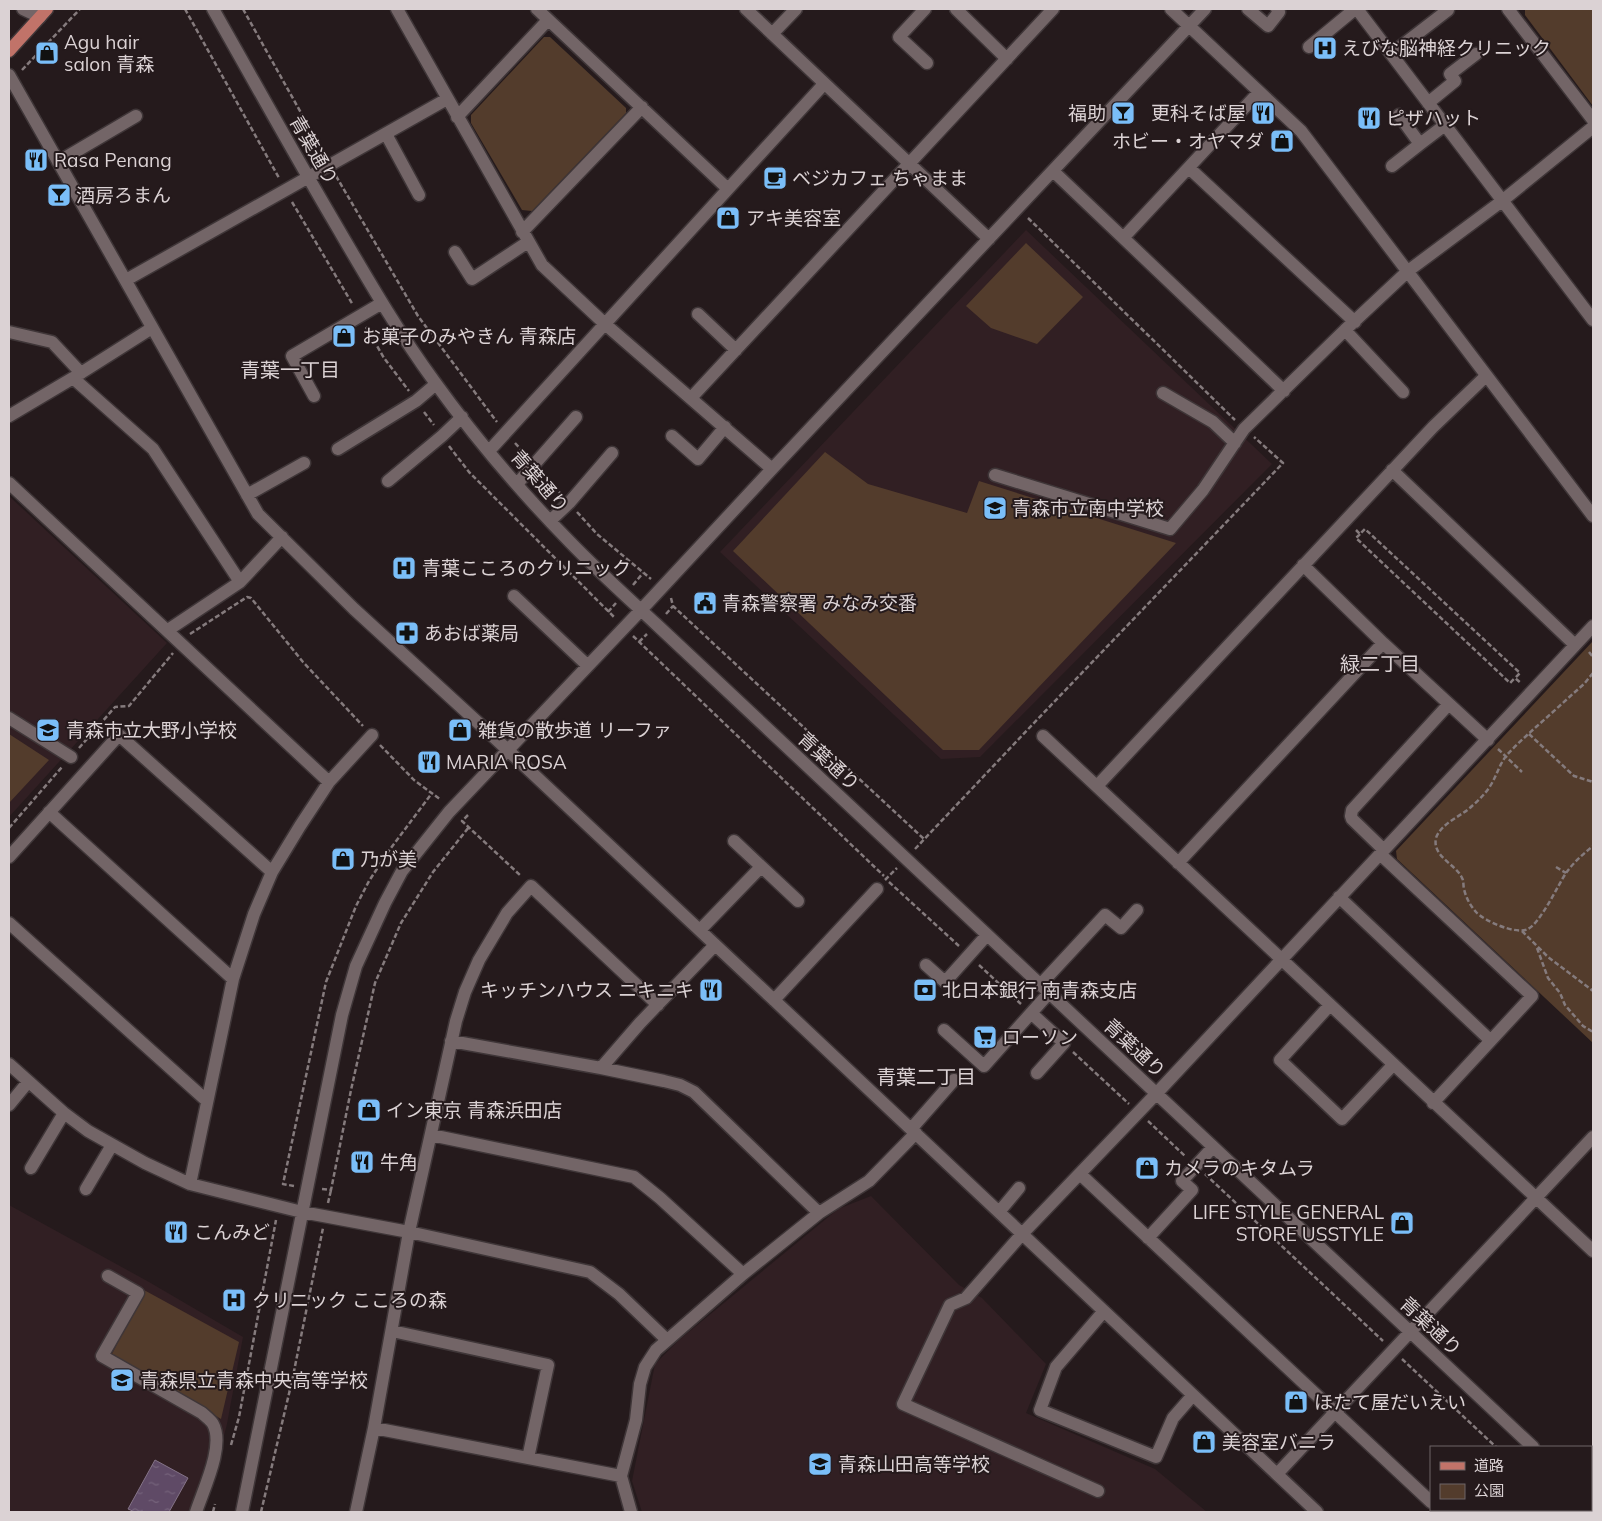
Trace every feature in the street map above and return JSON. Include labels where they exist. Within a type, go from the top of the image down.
[{"type":"main road","points":[[9,51],[43,13]]},
{"type":"street","points":[[23,9],[43,13]]},
{"type":"street","name":"青葉通り","points":[[213,9],[308,178],[382,303],[436,384],[489,451],[570,543],[1532,1446]]},
{"type":"street","points":[[397,9],[525,237],[548,273],[772,469]]},
{"type":"street","points":[[537,9],[728,188]]},
{"type":"street","points":[[746,9],[989,239]]},
{"type":"street","points":[[772,34],[796,9]]},
{"type":"street","points":[[925,9],[899,36],[927,64]]},
{"type":"street","points":[[956,9],[1007,59]]},
{"type":"street","points":[[691,398],[1053,9]]},
{"type":"street","points":[[1171,9],[1301,131],[1593,516]]},
{"type":"street","points":[[242,1512],[342,1015],[356,966],[402,871],[449,812],[1205,9]]},
{"type":"street","points":[[1248,9],[1268,26],[1279,12],[1277,9]]},
{"type":"street","points":[[1310,47],[1356,9],[1593,320]]},
{"type":"street","points":[[1508,9],[1593,120]]},
{"type":"street","points":[[1391,54],[1448,10]]},
{"type":"street","points":[[457,117],[548,20]]},
{"type":"street","points":[[1428,103],[1455,81],[1450,74],[1476,54]]},
{"type":"street","points":[[10,78],[258,514],[354,609],[700,930],[1317,1512]]},
{"type":"street","points":[[489,451],[824,84]]},
{"type":"street","points":[[1124,237],[1259,92]]},
{"type":"street","points":[[126,280],[447,99]]},
{"type":"street","points":[[455,252],[472,279],[525,237],[642,107]]},
{"type":"street","points":[[1399,115],[1420,144]]},
{"type":"street","points":[[58,162],[136,116]]},
{"type":"street","points":[[1392,166],[1445,125]]},
{"type":"street","points":[[995,475],[1170,529],[1203,490],[1244,429],[1408,271],[1593,128]]},
{"type":"street","points":[[386,134],[419,195]]},
{"type":"street","points":[[1190,168],[1350,326],[1403,392]]},
{"type":"street","points":[[1053,171],[1284,391]]},
{"type":"street","points":[[314,396],[292,356],[382,303]]},
{"type":"street","points":[[698,314],[736,350]]},
{"type":"street","points":[[9,416],[77,376],[152,328]]},
{"type":"street","points":[[9,332],[52,342],[77,376],[153,449],[240,582]]},
{"type":"street","points":[[1097,786],[1433,426],[1486,376]]},
{"type":"street","points":[[338,449],[416,401],[436,384]]},
{"type":"street","points":[[1163,393],[1213,422],[1235,443]]},
{"type":"street","points":[[388,481],[462,417]]},
{"type":"street","points":[[517,484],[576,418]]},
{"type":"street","points":[[672,436],[698,459],[724,427]]},
{"type":"street","points":[[550,521],[569,503],[612,452]]},
{"type":"street","points":[[248,495],[304,463]]},
{"type":"street","points":[[1392,470],[1575,645]]},
{"type":"street","points":[[9,483],[329,782]]},
{"type":"street","points":[[168,630],[240,582],[282,537]]},
{"type":"street","points":[[1303,565],[1383,643],[1488,740]]},
{"type":"street","points":[[514,596],[588,666]]},
{"type":"street","points":[[1098,1491],[903,1404],[950,1305],[966,1298],[1022,1234],[1156,1094],[1593,626]]},
{"type":"street","points":[[1178,863],[1383,643]]},
{"type":"street","points":[[1433,1103],[1532,996],[1382,852],[1350,816],[1352,810],[1449,704]]},
{"type":"street","points":[[9,718],[71,757]]},
{"type":"street","points":[[9,857],[119,735],[272,872]]},
{"type":"street","points":[[190,1184],[233,979],[254,914],[272,872],[329,782],[372,735]]},
{"type":"street","points":[[1043,736],[1593,1251]]},
{"type":"street","points":[[49,812],[233,979]]},
{"type":"street","points":[[734,840],[798,901]]},
{"type":"street","points":[[700,930],[761,867]]},
{"type":"street","points":[[356,1512],[374,1428],[409,1232],[451,1041],[465,992],[479,960],[507,913],[531,886],[658,1005]]},
{"type":"street","points":[[774,1000],[877,889]]},
{"type":"street","points":[[1339,897],[1490,1040]]},
{"type":"street","points":[[944,1030],[984,1066],[1031,1013],[1045,989],[1105,914],[1120,928],[1137,910]]},
{"type":"street","points":[[9,923],[208,1101]]},
{"type":"street","points":[[926,965],[945,982],[987,935]]},
{"type":"street","points":[[601,1068],[715,945]]},
{"type":"street","points":[[1330,1005],[1280,1060],[1342,1119],[1393,1065]]},
{"type":"street","points":[[1031,1013],[1064,1043],[1037,1073]]},
{"type":"street","points":[[451,1041],[601,1068],[680,1085],[694,1092],[819,1213]]},
{"type":"street","points":[[9,1064],[64,1113],[88,1131],[145,1163],[190,1184],[302,1212],[409,1232],[590,1272],[619,1294],[667,1340]]},
{"type":"street","points":[[631,1512],[621,1476],[636,1420],[640,1384],[645,1367],[656,1350],[743,1274],[819,1213],[869,1181],[954,1080]]},
{"type":"street","points":[[9,1106],[28,1082]]},
{"type":"street","points":[[31,1168],[64,1113]]},
{"type":"street","points":[[431,1135],[634,1177],[660,1198],[743,1274]]},
{"type":"street","points":[[1277,1474],[1593,1137]]},
{"type":"street","points":[[86,1189],[112,1145]]},
{"type":"street","points":[[1148,1238],[1192,1190],[1182,1181],[1214,1147]]},
{"type":"street","points":[[1080,1174],[1430,1501]]},
{"type":"street","points":[[998,1212],[1019,1188]]},
{"type":"street","points":[[108,1276],[138,1293],[102,1356],[202,1413],[213,1423],[216,1438],[215,1455],[196,1512]]},
{"type":"street","points":[[1104,1311],[1056,1367],[1040,1410],[1156,1457],[1173,1418],[1193,1395]]},
{"type":"street","points":[[392,1331],[548,1364],[528,1458]]},
{"type":"street","points":[[374,1428],[621,1476]]},
{"type":"path","points":[[10,78],[80,9]]},
{"type":"path","points":[[877,889],[1283,464],[1244,429],[1018,208]]},
{"type":"path","points":[[1345,520],[1360,534]]},
{"type":"path","points":[[1365,529],[1520,673],[1510,683],[1356,538],[1360,534],[1365,529]]},
{"type":"path","points":[[9,828],[115,707],[129,706],[182,643],[194,632],[247,597],[251,598],[303,662],[414,780],[432,793]]},
{"type":"path","points":[[1593,672],[1584,684],[1506,757],[1491,785],[1482,796],[1465,813],[1450,822],[1439,832],[1436,839],[1436,847],[1441,857],[1463,878],[1464,890],[1470,905],[1479,915],[1488,921],[1507,928],[1522,930],[1528,929],[1533,924],[1554,896],[1566,873],[1593,846]]},
{"type":"path","points":[[1515,678],[1531,693]]},
{"type":"path","points":[[1529,734],[1574,776],[1593,782]]},
{"type":"path","points":[[1488,740],[1522,772]]},
{"type":"path","points":[[469,827],[531,886]]},
{"type":"path","points":[[1556,867],[1566,873]]},
{"type":"path","points":[[1522,930],[1538,948],[1593,991]]},
{"type":"path","points":[[1538,948],[1548,978],[1560,993],[1565,1006],[1584,1026],[1593,1032]]},
{"type":"path","points":[[231,1446],[283,1184]]},
{"type":"path","points":[[261,1512],[292,1381],[331,1190]]},
{"type":"path","points":[[213,1512],[216,1503]]},
{"type":"shaded area","name":"青森市立南中学校","points":[[1026,230],[1272,464],[980,757],[941,759],[720,552]]},
{"type":"shaded area","name":"青森市立大野小学校","points":[[9,496],[167,643],[9,817]]},
{"type":"shaded area","points":[[871,1196],[959,1285],[982,1298],[1046,1364],[1026,1413],[1155,1469],[1207,1512],[642,1512],[632,1481],[655,1364],[679,1340],[838,1209]]},
{"type":"shaded area","name":"青森県立青森中央高等学校","points":[[9,1205],[149,1282],[243,1337],[227,1424],[204,1512],[9,1512]]},
{"type":"green space","points":[[1525,9],[1593,9],[1593,106],[1525,15]]},
{"type":"green space","points":[[544,37],[550,37],[626,108],[626,113],[532,211],[522,210],[471,123],[471,115]]},
{"type":"green space","points":[[1026,243],[1083,297],[1037,344],[991,328],[966,306]]},
{"type":"green space","points":[[825,452],[868,484],[967,513],[979,481],[1176,543],[979,750],[943,750],[733,551]]},
{"type":"green space","points":[[1593,641],[1593,1043],[1397,859],[1396,851]]},
{"type":"green space","points":[[9,734],[49,760],[9,803]]},
{"type":"green space","points":[[144,1290],[239,1342],[221,1419],[112,1354]]},
{"type":"water","points":[[155,1460],[188,1478],[169,1512],[135,1512],[128,1509]]},
{"type":"place","name":"えびな脳神経クリニック","points":[[1325,48]]},
{"type":"place","name":"Agu hair salon 青森","points":[[47,53]]},
{"type":"place","name":"福助","points":[[1123,113]]},
{"type":"place","name":"更科そば屋","points":[[1263,113]]},
{"type":"place","name":"ピザハット","points":[[1369,118]]},
{"type":"place","name":"ホビー・オヤマダ","points":[[1282,141]]},
{"type":"place","name":"Rasa Penang","points":[[36,160]]},
{"type":"place","name":"ベジカフェ ちゃまま","points":[[775,178]]},
{"type":"place","name":"酒房ろまん","points":[[59,195]]},
{"type":"place","name":"アキ美容室","points":[[728,218]]},
{"type":"place","name":"お菓子のみやきん 青森店","points":[[344,336]]},
{"type":"place","name":"青森市立南中学校","points":[[995,508]]},
{"type":"place","name":"青葉こころのクリニック","points":[[404,568]]},
{"type":"place","name":"青森警察署 みなみ交番","points":[[705,603]]},
{"type":"place","name":"あおば薬局","points":[[407,633]]},
{"type":"place","name":"青森市立大野小学校","points":[[48,730]]},
{"type":"place","name":"雑貨の散歩道 リーファ","points":[[460,730]]},
{"type":"place","name":"MARIA ROSA","points":[[429,762]]},
{"type":"place","name":"乃が美","points":[[343,859]]},
{"type":"place","name":"キッチンハウス ニキニキ","points":[[711,990]]},
{"type":"place","name":"北日本銀行 南青森支店","points":[[925,990]]},
{"type":"place","name":"ローソン","points":[[985,1037]]},
{"type":"place","name":"イン東京 青森浜田店","points":[[369,1110]]},
{"type":"place","name":"牛角","points":[[362,1162]]},
{"type":"place","name":"カメラのキタムラ","points":[[1147,1168]]},
{"type":"place","name":"LIFE STYLE GENERAL STORE USSTYLE","points":[[1402,1223]]},
{"type":"place","name":"こんみど","points":[[176,1232]]},
{"type":"place","name":"クリニック こころの森","points":[[234,1300]]},
{"type":"place","name":"青森県立青森中央高等学校","points":[[122,1380]]},
{"type":"place","name":"ほたて屋だいえい","points":[[1296,1402]]},
{"type":"place","name":"美容室バニラ","points":[[1204,1442]]},
{"type":"place","name":"青森山田高等学校","points":[[820,1464]]},
{"type":"district","name":"青葉一丁目","points":[[290,369]]},
{"type":"district","name":"緑二丁目","points":[[1380,663]]},
{"type":"district","name":"青葉二丁目","points":[[926,1076]]}]
